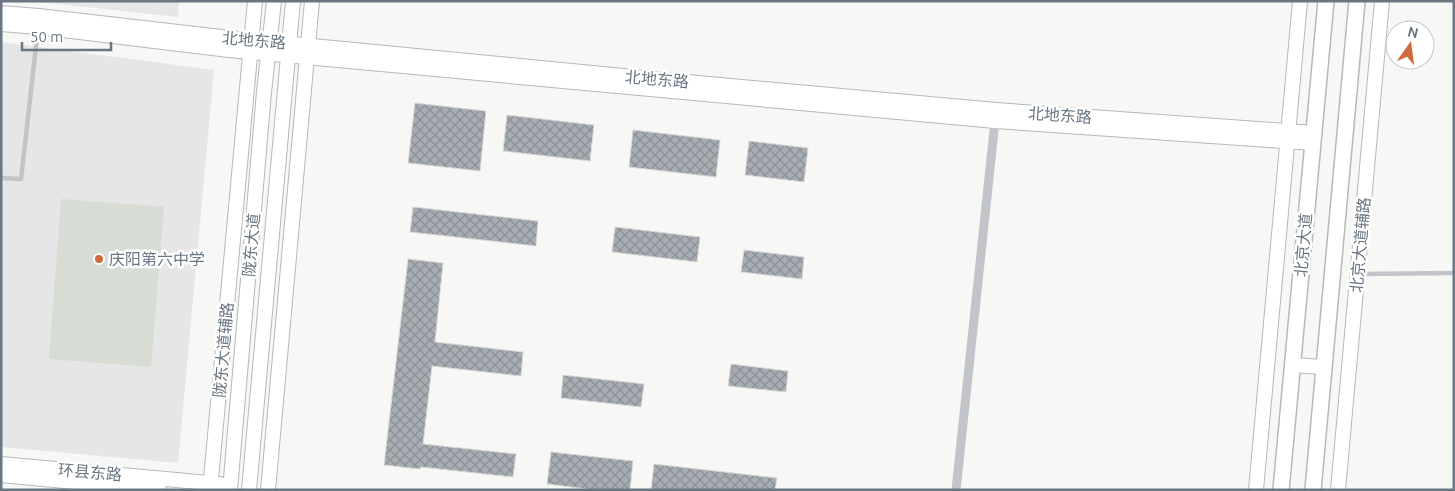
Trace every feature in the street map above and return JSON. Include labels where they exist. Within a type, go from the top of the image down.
[{"type":"main road","name":"北京大道","points":[[1281,490],[1326,1]]},
{"type":"main road","name":"北京大道","points":[[1313,490],[1357,1]]},
{"type":"street","name":"陇东大道辅路","points":[[211,486],[255,1]]},
{"type":"street","name":"陇东大道","points":[[230,487],[274,1]]},
{"type":"street","name":"陇东大道","points":[[249,488],[293,1]]},
{"type":"street","points":[[268,489],[312,1]]},
{"type":"street","points":[[1256,490],[1300,1]]},
{"type":"street","name":"北京大道辅路","points":[[1338,490],[1382,1]]},
{"type":"street","name":"北地东路","points":[[1,13],[39,16],[251,46]]},
{"type":"street","name":"北地东路","points":[[1,24],[269,47],[994,121],[1288,136]]},
{"type":"street","name":"北地东路","points":[[308,51],[1313,138]]},
{"type":"street","points":[[956,490],[994,121]]},
{"type":"street","points":[[1292,365],[1323,367]]},
{"type":"street","name":"环县东路","points":[[1,464],[211,486],[268,489]]},
{"type":"street","name":"环县东路","points":[[1,475],[159,490]]},
{"type":"lane","points":[[1,178],[21,179],[38,27]]},
{"type":"lane","points":[[1357,274],[1454,274]]},
{"type":"shaded area","points":[[30,1],[179,1],[178,17]]},
{"type":"shaded area","name":"庆阳第六中学","points":[[1,42],[214,70],[178,463],[1,447]]},
{"type":"shaded area","points":[[61,199],[164,207],[151,367],[49,359]]},
{"type":"building","points":[[415,103],[486,111],[480,171],[408,163]]},
{"type":"building","points":[[507,115],[594,125],[590,161],[503,151]]},
{"type":"building","points":[[633,130],[720,140],[716,177],[629,167]]},
{"type":"building","points":[[749,141],[808,148],[804,182],[745,175]]},
{"type":"building","points":[[413,207],[538,221],[536,246],[410,232]]},
{"type":"building","points":[[615,227],[700,237],[697,262],[612,252]]},
{"type":"building","points":[[744,250],[804,257],[802,279],[741,272]]},
{"type":"building","points":[[408,259],[443,263],[435,342],[523,352],[521,376],[432,366],[423,444],[516,454],[513,477],[384,465]]},
{"type":"building","points":[[731,364],[788,371],[786,392],[728,386]]},
{"type":"building","points":[[563,375],[644,384],[641,407],[561,398]]},
{"type":"building","points":[[551,452],[633,461],[630,490],[595,490],[547,484]]},
{"type":"building","points":[[654,464],[777,478],[775,490],[651,490]]},
{"type":"place","name":"庆阳第六中学","points":[[99,259]]}]
